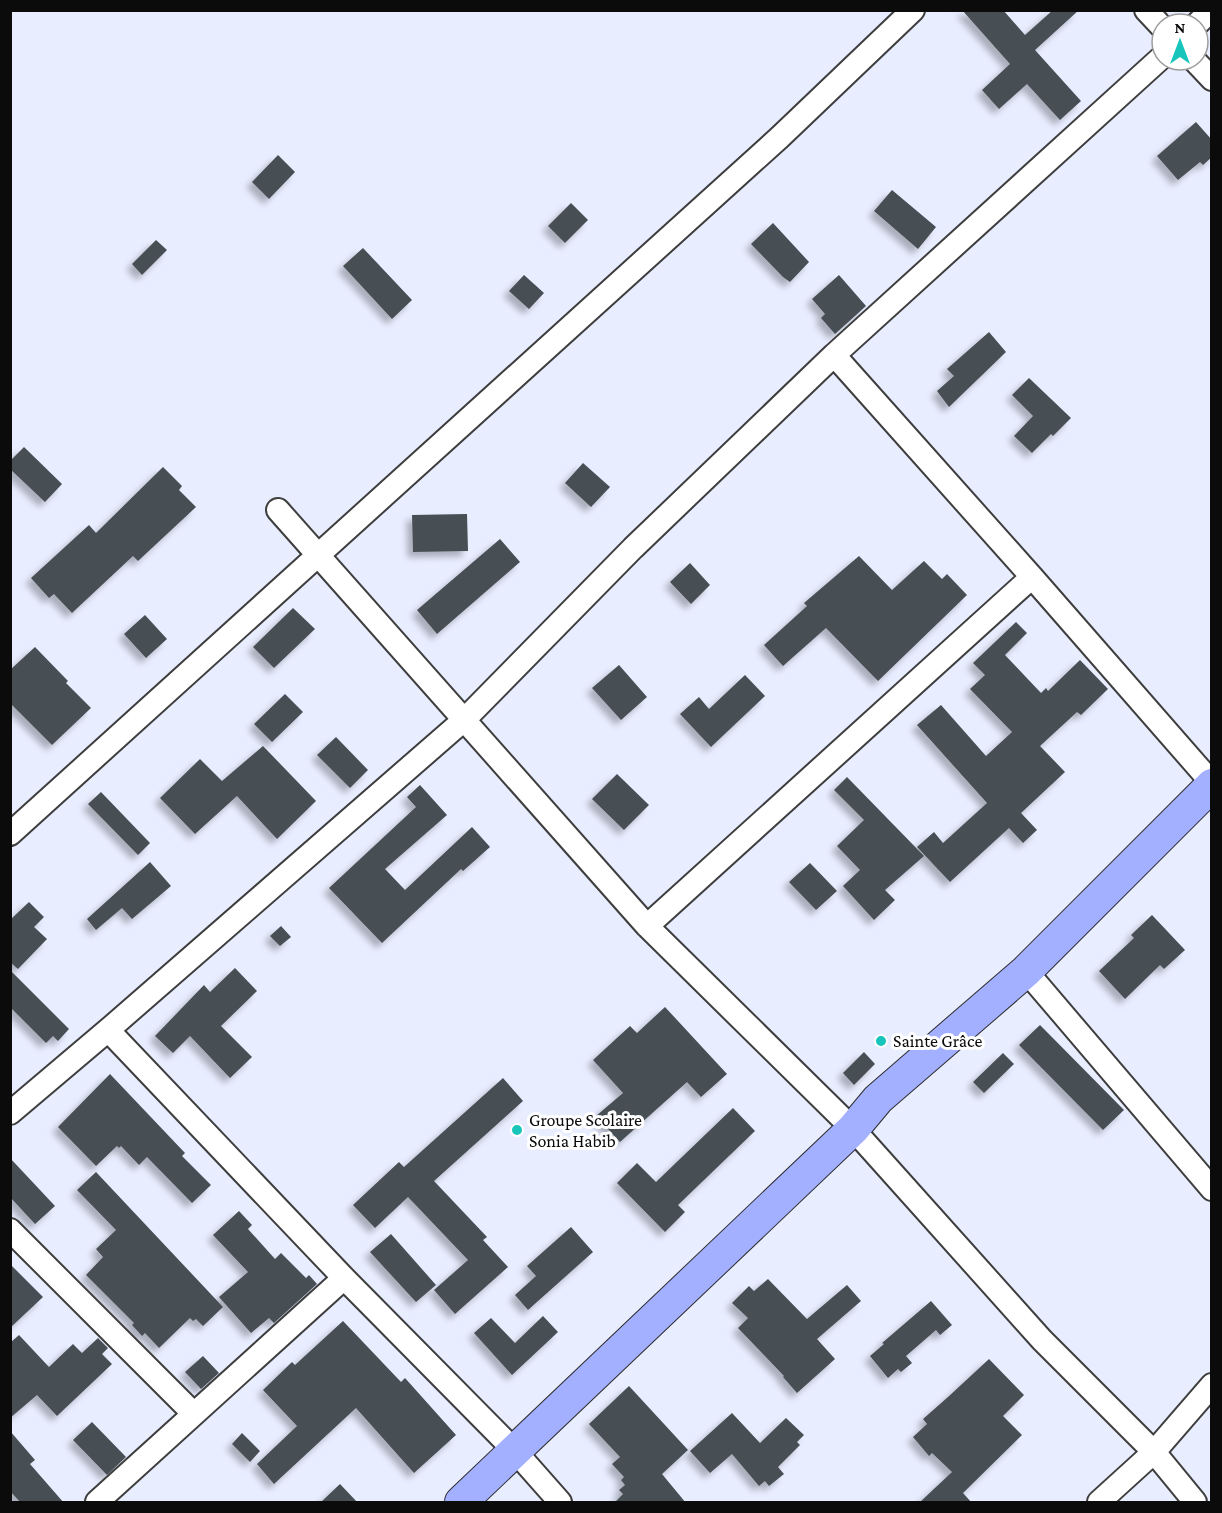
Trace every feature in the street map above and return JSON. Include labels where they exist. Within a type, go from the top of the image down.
[{"type":"street","points":[[10,834],[780,137],[913,10]]},
{"type":"street","points":[[10,1113],[465,719],[633,548],[834,355],[1150,68]]},
{"type":"street","points":[[461,1503],[853,1129],[878,1100],[1026,971],[1212,784],[834,355]]},
{"type":"street","points":[[278,510],[647,926],[853,1129],[1042,1340],[1154,1452],[1195,1503]]},
{"type":"street","points":[[647,926],[1032,577]]},
{"type":"street","points":[[1026,971],[1212,1189]]},
{"type":"street","points":[[108,1030],[344,1278],[515,1451],[560,1503]]},
{"type":"street","points":[[10,1230],[194,1414]]},
{"type":"street","points":[[97,1503],[344,1278]]},
{"type":"street","points":[[1099,1503],[1154,1452],[1212,1385]]},
{"type":"building","points":[[962,10],[1003,10],[1025,35],[1053,10],[1079,10],[1035,50],[1081,101],[1060,120],[1027,84],[999,109],[982,90],[1010,64]]},
{"type":"building","points":[[1196,122],[1212,140],[1212,157],[1203,165],[1200,162],[1178,180],[1157,156]]},
{"type":"building","points":[[278,155],[295,172],[269,199],[252,182]]},
{"type":"building","points":[[892,190],[936,227],[918,249],[874,211]]},
{"type":"building","points":[[571,203],[588,220],[565,243],[548,226]]},
{"type":"building","points":[[773,223],[809,262],[790,282],[751,244]]},
{"type":"building","points":[[156,240],[167,250],[142,275],[132,264]]},
{"type":"building","points":[[363,248],[412,300],[392,319],[343,266]]},
{"type":"building","points":[[524,275],[544,293],[529,309],[509,291]]},
{"type":"building","points":[[839,275],[866,306],[835,334],[821,318],[825,314],[812,299]]},
{"type":"building","points":[[989,332],[1006,352],[949,407],[937,391],[954,376],[947,369]]},
{"type":"building","points":[[1029,378],[1071,418],[1032,453],[1014,436],[1033,416],[1012,395]]},
{"type":"building","points":[[24,447],[62,484],[45,502],[10,469],[10,461]]},
{"type":"building","points":[[583,463],[610,487],[591,507],[565,483]]},
{"type":"building","points":[[163,467],[182,486],[179,490],[196,507],[138,561],[133,556],[72,613],[54,594],[49,598],[31,578],[89,525],[96,533]]},
{"type":"building","points":[[467,514],[468,551],[413,552],[412,515]]},
{"type":"building","points":[[500,539],[520,562],[437,634],[417,610]]},
{"type":"building","points":[[859,556],[892,590],[924,561],[942,579],[947,574],[967,595],[878,681],[826,628],[783,666],[764,645],[807,606],[804,603]]},
{"type":"building","points":[[690,563],[710,585],[691,604],[670,582]]},
{"type":"building","points":[[293,608],[315,629],[274,668],[253,647]]},
{"type":"building","points":[[145,615],[167,639],[146,658],[124,634]]},
{"type":"building","points":[[1016,622],[1027,633],[1005,655],[1041,693],[1046,688],[1048,691],[1080,660],[1108,689],[1081,715],[1077,712],[1040,746],[1065,772],[1021,813],[1037,830],[1023,843],[1009,828],[950,882],[917,847],[934,832],[943,843],[987,803],[917,725],[941,705],[986,756],[1012,732],[970,689],[985,675],[973,663]]},
{"type":"building","points":[[35,647],[91,708],[52,745],[10,703],[10,670]]},
{"type":"building","points":[[619,665],[647,697],[621,720],[592,688]]},
{"type":"building","points":[[745,675],[765,696],[711,747],[680,714],[699,697],[709,709]]},
{"type":"building","points":[[285,694],[303,712],[272,742],[254,724]]},
{"type":"building","points":[[336,737],[368,770],[350,788],[317,755]]},
{"type":"building","points":[[263,746],[316,801],[277,839],[237,796],[195,834],[160,798],[200,759],[222,781]]},
{"type":"building","points":[[617,774],[649,805],[624,830],[592,799]]},
{"type":"building","points":[[847,777],[924,856],[885,890],[895,900],[874,920],[843,886],[860,870],[837,846],[864,820],[834,790]]},
{"type":"building","points":[[420,785],[447,815],[385,869],[405,890],[472,827],[490,847],[463,871],[461,869],[382,943],[329,888],[416,807],[407,797]]},
{"type":"building","points":[[101,792],[150,843],[138,855],[88,804]]},
{"type":"building","points":[[150,862],[171,886],[132,919],[122,908],[96,930],[87,919]]},
{"type":"building","points":[[810,863],[837,891],[816,910],[789,882]]},
{"type":"building","points":[[29,902],[44,917],[34,927],[47,939],[18,969],[10,962],[10,920]]},
{"type":"building","points":[[1152,915],[1185,950],[1164,969],[1160,965],[1125,999],[1099,971],[1134,938],[1131,935]]},
{"type":"building","points":[[281,926],[291,937],[280,946],[270,936]]},
{"type":"building","points":[[235,968],[257,991],[221,1026],[252,1057],[230,1078],[190,1036],[173,1053],[155,1036],[204,985],[210,992]]},
{"type":"building","points":[[10,970],[69,1029],[58,1041],[53,1036],[46,1043],[10,1007]]},
{"type":"building","points":[[665,1007],[727,1074],[701,1097],[687,1082],[620,1142],[596,1116],[623,1093],[593,1060],[630,1026],[637,1033]]},
{"type":"building","points":[[1040,1025],[1124,1110],[1103,1130],[1019,1045]]},
{"type":"building","points":[[864,1052],[875,1064],[854,1085],[843,1073]]},
{"type":"building","points":[[1003,1053],[1014,1064],[984,1093],[973,1082]]},
{"type":"building","points":[[110,1074],[185,1153],[182,1156],[211,1185],[192,1203],[147,1157],[139,1165],[121,1146],[119,1148],[117,1146],[96,1166],[58,1127]]},
{"type":"building","points":[[503,1078],[523,1101],[434,1181],[487,1237],[483,1240],[508,1267],[455,1314],[434,1290],[468,1260],[408,1197],[375,1228],[353,1205],[399,1162],[404,1167]]},
{"type":"building","points":[[733,1108],[755,1131],[678,1205],[685,1212],[665,1232],[617,1183],[637,1163],[656,1182]]},
{"type":"building","points":[[10,1158],[55,1206],[35,1224],[10,1197]]},
{"type":"building","points":[[96,1172],[223,1307],[203,1326],[196,1319],[193,1321],[190,1318],[159,1348],[145,1333],[142,1336],[132,1325],[134,1323],[86,1275],[103,1257],[96,1249],[116,1230],[77,1190]]},
{"type":"building","points":[[239,1211],[252,1225],[248,1229],[275,1259],[281,1253],[306,1278],[309,1275],[317,1284],[274,1323],[269,1318],[251,1333],[219,1297],[248,1272],[213,1235]]},
{"type":"building","points":[[571,1227],[593,1252],[528,1310],[515,1295],[536,1276],[527,1266]]},
{"type":"building","points":[[391,1234],[436,1285],[416,1302],[370,1252]]},
{"type":"building","points":[[10,1264],[43,1297],[10,1328]]},
{"type":"building","points":[[768,1279],[807,1319],[847,1285],[861,1301],[817,1339],[835,1359],[797,1393],[738,1328],[748,1318],[732,1303],[749,1286],[754,1291]]},
{"type":"building","points":[[931,1301],[952,1325],[940,1335],[936,1330],[906,1356],[912,1363],[901,1372],[898,1369],[888,1378],[870,1356]]},
{"type":"building","points":[[543,1316],[558,1332],[512,1375],[474,1333],[491,1318],[515,1343]]},
{"type":"building","points":[[343,1321],[401,1382],[405,1378],[456,1435],[414,1473],[356,1408],[274,1484],[257,1464],[297,1426],[263,1390],[292,1362],[295,1365]]},
{"type":"building","points":[[19,1335],[49,1367],[73,1344],[82,1353],[98,1338],[108,1348],[102,1354],[112,1364],[57,1416],[37,1395],[10,1418],[10,1343]]},
{"type":"building","points":[[203,1356],[219,1373],[201,1389],[185,1372]]},
{"type":"building","points":[[989,1359],[1024,1395],[1003,1416],[1022,1435],[963,1493],[972,1503],[919,1503],[952,1472],[932,1453],[929,1456],[913,1437],[927,1424],[923,1419]]},
{"type":"building","points":[[629,1386],[688,1450],[662,1474],[686,1503],[614,1503],[623,1494],[619,1490],[625,1485],[621,1480],[624,1477],[612,1464],[620,1457],[589,1424]]},
{"type":"building","points":[[732,1413],[760,1443],[786,1418],[804,1435],[797,1442],[800,1445],[778,1467],[784,1474],[769,1486],[765,1481],[759,1486],[732,1454],[710,1473],[690,1451]]},
{"type":"building","points":[[92,1422],[126,1457],[107,1475],[73,1440]]},
{"type":"building","points":[[10,1431],[35,1460],[30,1464],[64,1503],[21,1503],[10,1491]]},
{"type":"building","points":[[242,1433],[260,1451],[250,1462],[232,1444]]},
{"type":"building","points":[[340,1484],[358,1503],[320,1503]]},
{"type":"place","name":"Sainte Grâce","points":[[881,1041]]},
{"type":"place","name":"Groupe Scolaire Sonia Habib","points":[[517,1130]]}]
